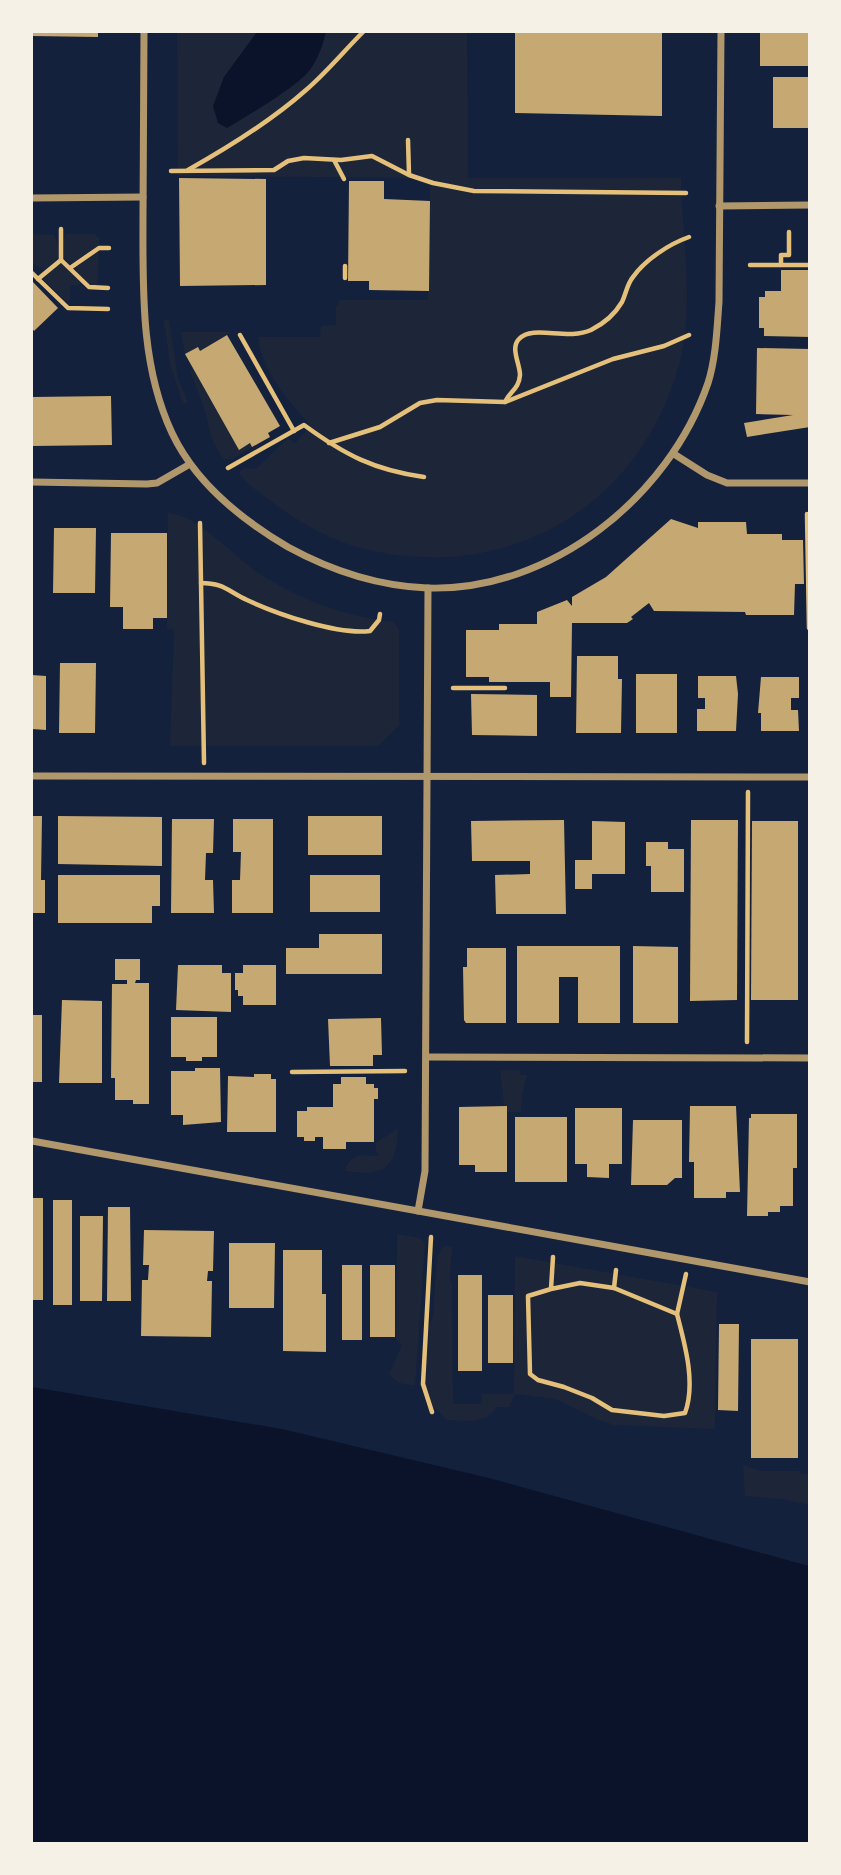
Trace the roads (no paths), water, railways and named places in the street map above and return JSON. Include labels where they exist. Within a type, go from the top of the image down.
[{"type":"street","points":[[144,32],[144,313],[150,364],[172,432],[190,464],[213,490],[269,536],[308,558],[350,574],[428,588],[452,587],[523,572],[570,550],[619,514],[674,454],[708,382],[716,339],[719,302],[721,32]]},
{"type":"street","points":[[32,198],[144,197]]},
{"type":"street","points":[[719,206],[810,205]]},
{"type":"street","points":[[674,454],[717,480],[810,483]]},
{"type":"street","points":[[32,482],[147,484],[157,482],[190,464]]},
{"type":"street","points":[[418,1210],[425,1171],[427,1057],[428,588]]},
{"type":"street","points":[[32,776],[810,777]]},
{"type":"street","points":[[427,1057],[810,1058]]},
{"type":"street","points":[[32,1141],[810,1282]]}]
